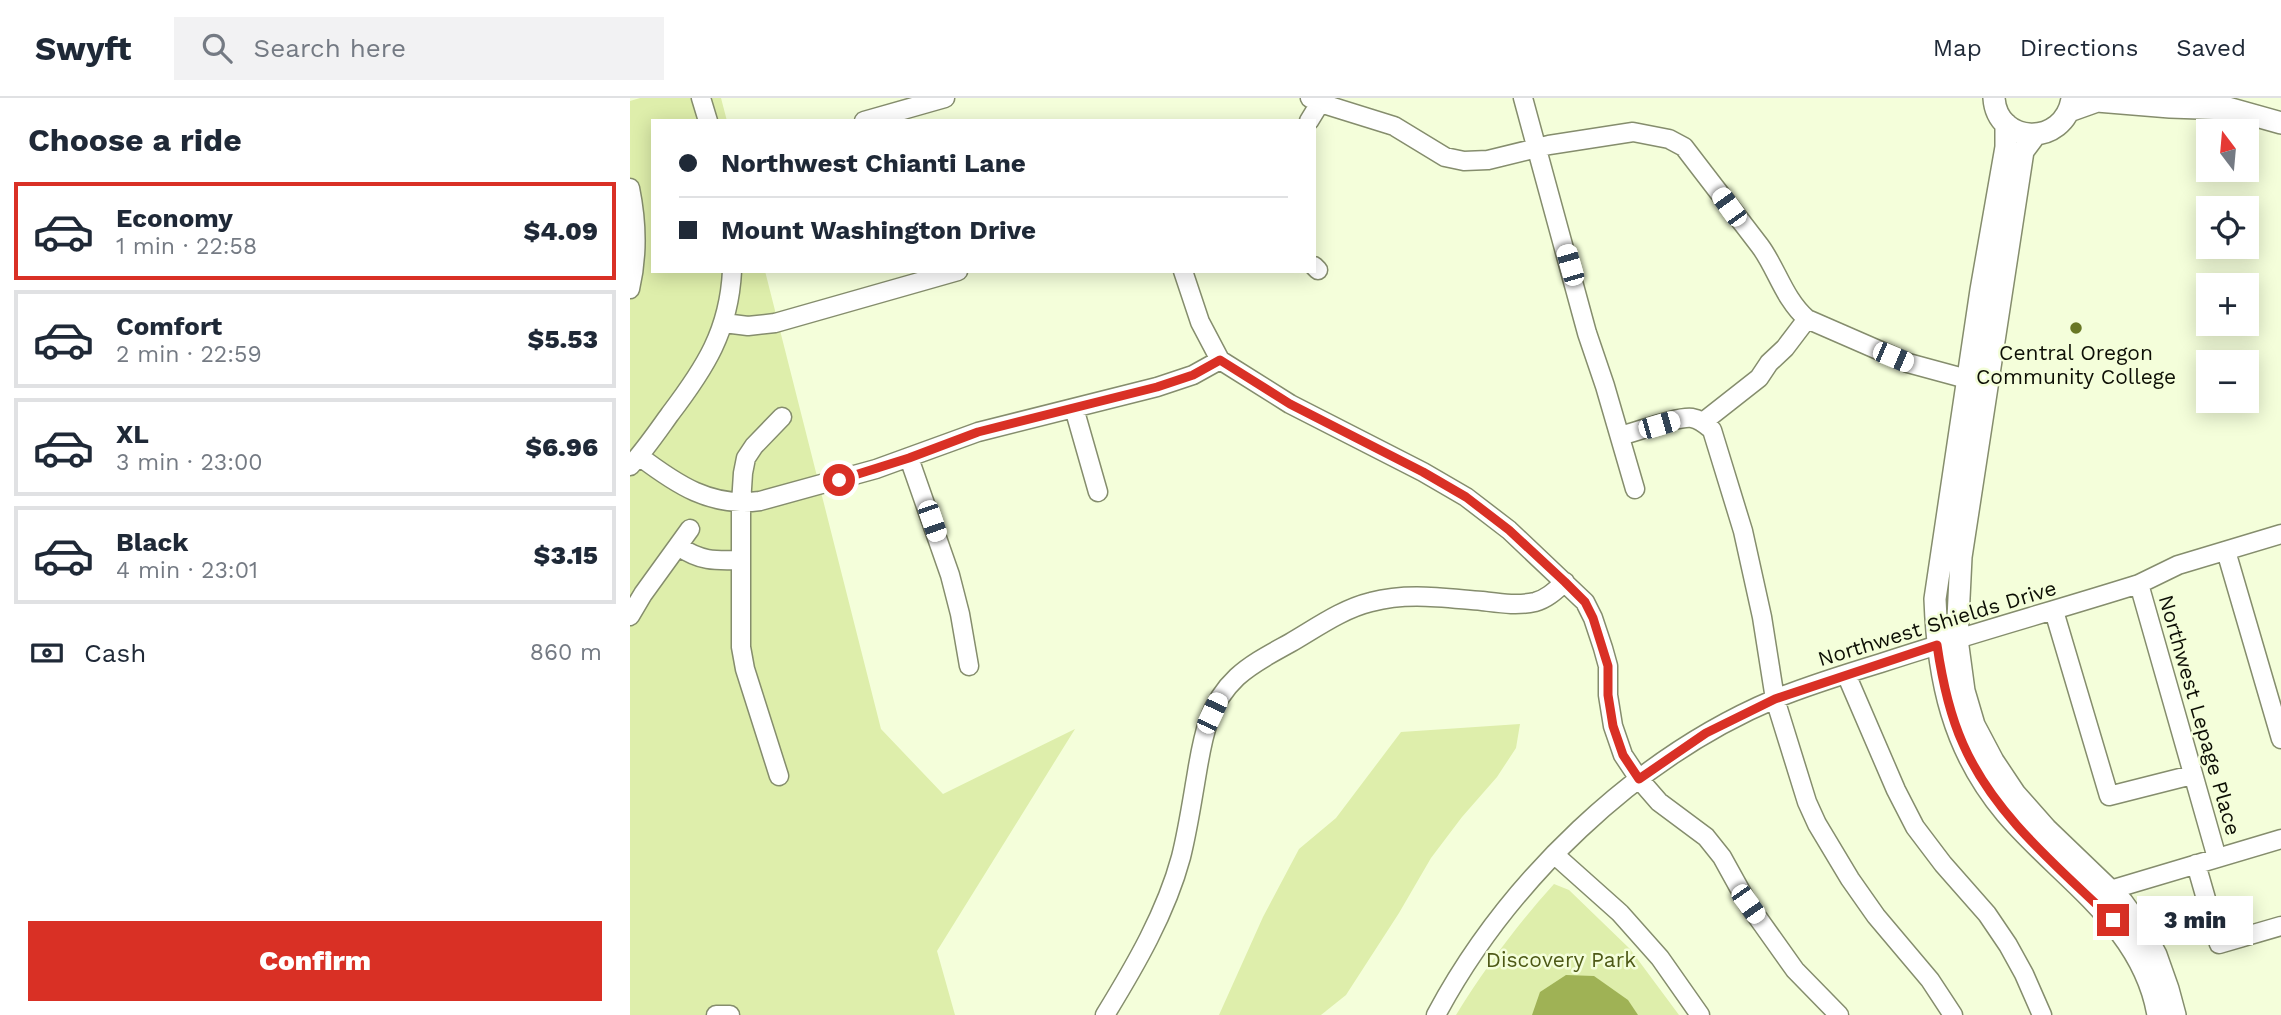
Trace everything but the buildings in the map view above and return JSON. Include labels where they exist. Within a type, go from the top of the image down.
[{"type":"main road","points":[[2191,98],[2281,123]]},
{"type":"main road","points":[[1993,100],[2006,124],[2025,134],[2035,135],[2056,128],[2070,104],[2097,101],[2229,109]]},
{"type":"main road","points":[[2006,124],[2006,148],[1935,599],[1970,713],[1993,761],[2015,793],[2046,828],[2110,890],[2143,931],[2156,955],[2175,1015]]},
{"type":"main road","points":[[2035,135],[2024,151],[1942,678],[1951,715],[1963,746],[1983,781],[2006,813],[2043,853],[2113,920],[2145,971],[2158,1015]]},
{"type":"street","points":[[701,98],[707,119]]},
{"type":"street","points":[[871,119],[945,98]]},
{"type":"street","points":[[1523,98],[1587,333],[1635,489]]},
{"type":"street","points":[[1310,119],[1315,101],[1394,126],[1445,157],[1464,161],[1488,160],[1590,138],[1633,132],[1668,139],[1684,147],[1762,248],[1790,299],[1807,319],[1908,363],[1968,379]]},
{"type":"street","points":[[630,188],[636,248],[630,289]]},
{"type":"street","points":[[732,273],[724,323],[710,358],[634,461],[712,499],[741,504],[784,496],[909,458],[978,432],[1157,387],[1193,375],[1220,360]]},
{"type":"street","points":[[724,323],[748,326],[775,323],[950,273]]},
{"type":"street","points":[[1184,273],[1199,322],[1220,360],[1290,404],[1466,497],[1509,530],[1585,602],[1593,618],[1608,666],[1608,695],[1613,726],[1623,755],[1659,802],[1706,837],[1722,857],[1748,904],[1795,970],[1839,1015]]},
{"type":"street","points":[[1703,422],[1759,378],[1807,319]]},
{"type":"street","points":[[1074,408],[1098,492]]},
{"type":"street","points":[[779,776],[743,658],[740,560],[743,473],[747,458],[754,446],[782,417]]},
{"type":"street","points":[[1620,436],[1692,418],[1703,422],[1712,430],[1743,531],[1762,617],[1775,699],[1794,764],[1817,824],[1869,906],[1930,980],[1953,1015]]},
{"type":"street","points":[[909,458],[950,575],[970,666]]},
{"type":"street","points":[[630,616],[690,529]]},
{"type":"street","name":"Northwest Shields Drive","points":[[1436,1015],[1495,922],[1555,855],[1639,779],[1706,733],[1775,699],[1846,674],[2139,584],[2178,565],[2281,534]]},
{"type":"street","points":[[678,546],[703,559],[740,560]]},
{"type":"street","points":[[2226,551],[2281,739]]},
{"type":"street","points":[[1105,1015],[1165,906],[1180,858],[1192,802],[1199,750],[1206,727],[1219,699],[1237,677],[1340,613],[1367,603],[1393,597],[1421,596],[1519,604],[1547,597],[1565,582]]},
{"type":"street","name":"Northwest Lepage Place","points":[[2139,584],[2217,858]]},
{"type":"street","points":[[2054,611],[2109,796],[2192,775]]},
{"type":"street","points":[[1846,674],[1896,790],[1915,827],[1987,914],[2008,945],[2042,1015]]},
{"type":"street","points":[[2110,890],[2281,839]]},
{"type":"street","points":[[1555,855],[1620,913],[1660,958],[1700,1015]]},
{"type":"street","points":[[2196,864],[2219,944],[2281,926]]},
{"type":"street","points":[[716,1015],[730,1015]]},
{"type":"green space","points":[[640,98],[721,98],[726,119],[651,119],[651,273],[766,273],[881,729],[943,794],[1075,729],[937,951],[955,1015],[630,1015],[630,101]]},
{"type":"green space","points":[[1520,724],[1516,748],[1497,777],[1431,858],[1346,995],[1321,1015],[1219,1015],[1263,917],[1299,849],[1336,818],[1401,732]]},
{"type":"green space","name":"Discovery Park","points":[[1554,884],[1569,890],[1630,949],[1679,1015],[1456,1015],[1502,947]]},
{"type":"shaded area","points":[[1566,975],[1594,976],[1628,1000],[1638,1015],[1532,1015],[1540,992]]},
{"type":"place","name":"Central Oregon Community College","points":[[2076,328]]},
{"type":"route","points":[[839,480],[978,432],[1157,387],[1193,375],[1220,360],[1290,404],[1466,497],[1509,530],[1565,582],[1585,602],[1593,618],[1608,666],[1608,695],[1613,726],[1623,755],[1639,779],[1706,733],[1775,699],[1937,645],[1951,715],[1963,746],[1983,781],[2006,813],[2043,853],[2113,920]]}]
